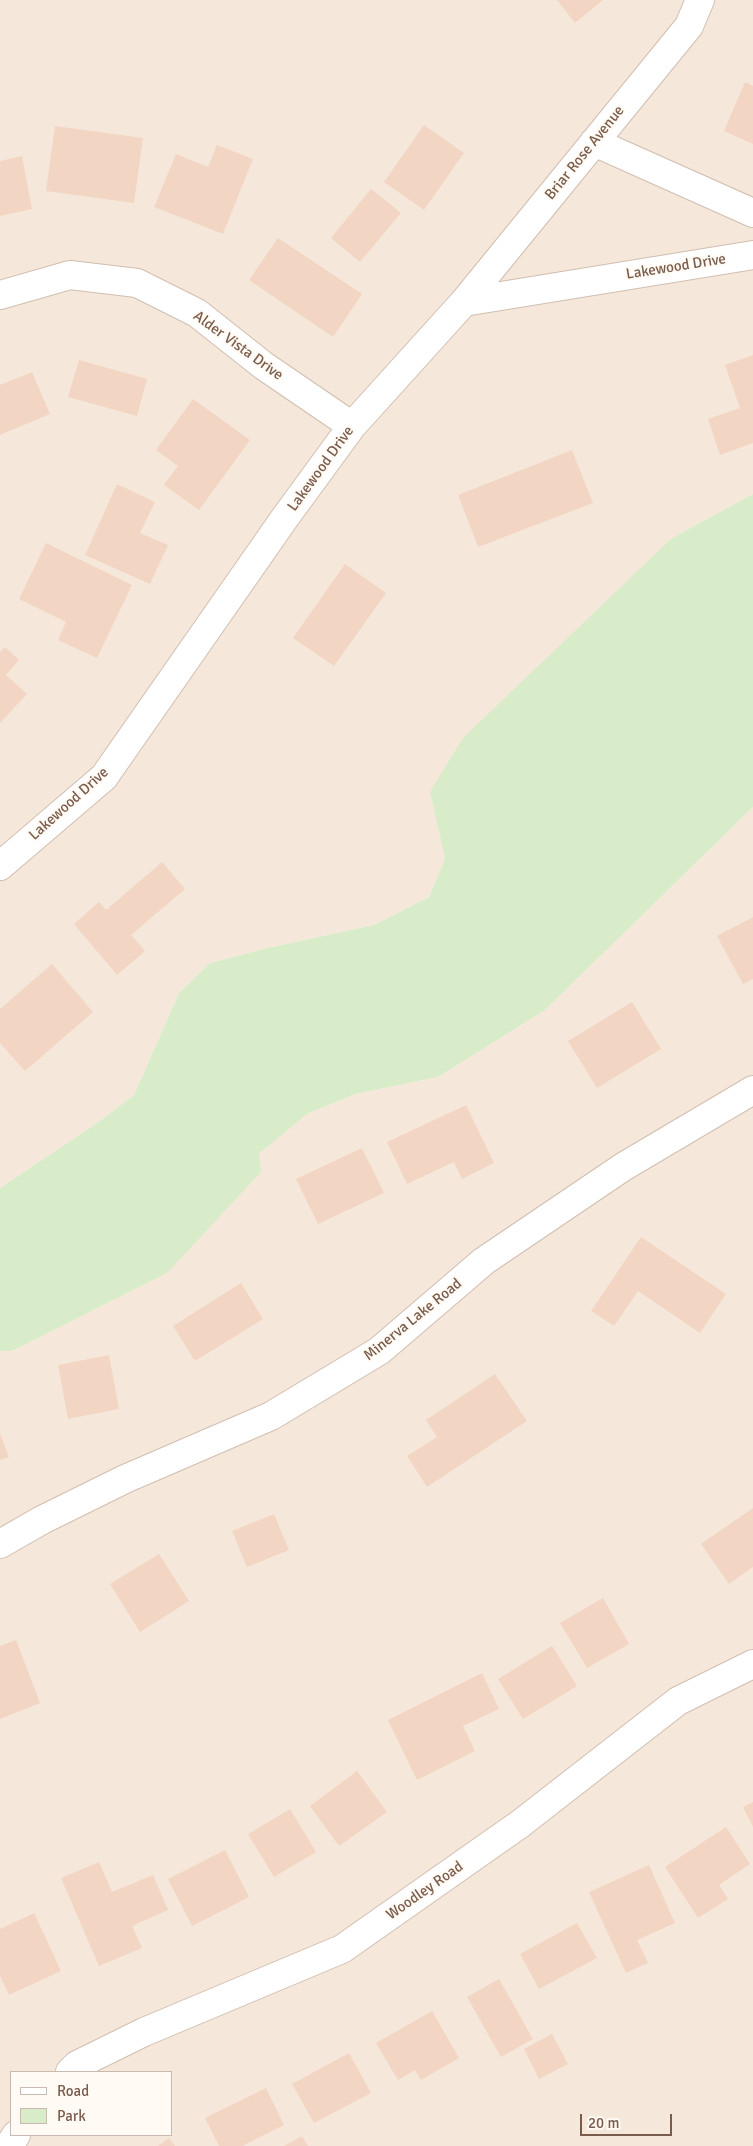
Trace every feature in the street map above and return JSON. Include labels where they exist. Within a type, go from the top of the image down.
[{"type":"street","name":"Briar Rose Avenue","points":[[464,302],[690,26],[700,0]]},
{"type":"street","points":[[594,142],[753,213]]},
{"type":"street","name":"Lakewood Drive","points":[[0,866],[104,777],[284,519],[352,426],[464,302],[753,255]]},
{"type":"street","name":"Alder Vista Drive","points":[[0,295],[70,275],[137,283],[196,314],[264,366],[352,426]]},
{"type":"street","name":"Minerva Lake Road","points":[[0,1544],[42,1520],[125,1479],[270,1416],[379,1351],[484,1261],[623,1167],[753,1090]]},
{"type":"street","name":"Woodley Road","points":[[71,2071],[77,2065],[144,2032],[342,1949],[520,1824],[678,1702],[753,1664]]},
{"type":"shaded area","points":[[0,0],[753,0],[753,494],[672,538],[430,792],[445,859],[429,897],[374,925],[272,947],[210,963],[179,993],[134,1095],[100,1121],[0,1188]]},
{"type":"shaded area","points":[[753,807],[753,2146],[0,2146],[0,1351],[12,1351],[167,1273],[259,1154],[307,1114],[355,1094],[438,1077],[545,1010]]},
{"type":"green space","points":[[753,494],[753,807],[545,1010],[438,1077],[355,1094],[307,1114],[259,1154],[261,1172],[167,1273],[12,1351],[0,1351],[0,1188],[100,1121],[134,1095],[179,993],[210,963],[272,947],[374,925],[429,897],[445,859],[430,792],[463,738],[672,538]]},
{"type":"building","points":[[557,0],[603,0],[575,23]]},
{"type":"building","points":[[745,82],[753,86],[753,144],[724,131]]},
{"type":"building","points":[[424,125],[464,153],[424,210],[384,182]]},
{"type":"building","points":[[55,126],[143,138],[134,203],[46,191]]},
{"type":"building","points":[[217,145],[253,159],[223,234],[154,207],[176,154],[208,167]]},
{"type":"building","points":[[22,156],[32,209],[0,216],[0,161]]},
{"type":"building","points":[[371,189],[401,213],[360,262],[331,238]]},
{"type":"building","points":[[278,238],[362,294],[333,337],[249,280]]},
{"type":"building","points":[[753,355],[753,443],[720,455],[708,419],[740,408],[725,365]]},
{"type":"building","points":[[79,360],[147,379],[137,416],[68,397]]},
{"type":"building","points":[[32,372],[50,414],[0,435],[0,385]]},
{"type":"building","points":[[193,399],[250,440],[199,510],[164,485],[178,466],[156,450]]},
{"type":"building","points":[[572,450],[593,503],[478,547],[458,495]]},
{"type":"building","points":[[117,484],[155,502],[140,533],[168,545],[150,584],[85,555]]},
{"type":"building","points":[[46,543],[132,585],[97,658],[58,640],[66,622],[19,599]]},
{"type":"building","points":[[345,564],[386,593],[334,666],[293,638]]},
{"type":"building","points":[[5,647],[19,660],[6,675],[27,694],[0,723],[0,652]]},
{"type":"building","points":[[162,862],[185,889],[131,935],[145,951],[117,975],[74,924],[99,902],[106,910]]},
{"type":"building","points":[[753,917],[753,979],[743,984],[717,936]]},
{"type":"building","points":[[52,964],[93,1012],[25,1071],[0,1043],[0,1009]]},
{"type":"building","points":[[632,1002],[661,1049],[597,1088],[568,1041]]},
{"type":"building","points":[[466,1105],[494,1163],[462,1179],[454,1162],[407,1184],[387,1142]]},
{"type":"building","points":[[362,1148],[384,1193],[318,1224],[296,1179]]},
{"type":"building","points":[[641,1237],[726,1294],[700,1333],[638,1291],[614,1326],[591,1311]]},
{"type":"building","points":[[241,1283],[263,1319],[195,1361],[173,1326]]},
{"type":"building","points":[[109,1355],[119,1409],[68,1419],[58,1365]]},
{"type":"building","points":[[495,1374],[527,1421],[427,1487],[407,1456],[437,1437],[426,1420]]},
{"type":"building","points":[[0,1433],[9,1457],[0,1460]]},
{"type":"building","points":[[753,1508],[753,1567],[729,1584],[701,1544]]},
{"type":"building","points":[[274,1514],[289,1550],[247,1567],[232,1531]]},
{"type":"building","points":[[159,1554],[189,1601],[140,1632],[110,1584]]},
{"type":"building","points":[[603,1598],[629,1644],[587,1668],[560,1623]]},
{"type":"building","points":[[16,1640],[40,1703],[0,1719],[0,1646]]},
{"type":"building","points":[[552,1646],[577,1686],[523,1719],[498,1679]]},
{"type":"building","points":[[482,1673],[499,1709],[463,1726],[475,1751],[417,1780],[388,1720]]},
{"type":"building","points":[[357,1771],[387,1812],[339,1846],[310,1806]]},
{"type":"building","points":[[753,1802],[753,1827],[743,1807]]},
{"type":"building","points":[[290,1809],[316,1852],[274,1877],[248,1834]]},
{"type":"building","points":[[726,1827],[750,1864],[719,1885],[728,1899],[698,1918],[665,1867]]},
{"type":"building","points":[[225,1850],[249,1897],[192,1926],[168,1879]]},
{"type":"building","points":[[99,1862],[112,1892],[153,1875],[168,1910],[132,1926],[142,1948],[99,1966],[61,1878]]},
{"type":"building","points":[[649,1865],[675,1923],[637,1940],[648,1963],[626,1973],[589,1892]]},
{"type":"building","points":[[34,1913],[61,1971],[9,1995],[0,1976],[0,1929]]},
{"type":"building","points":[[577,1923],[597,1958],[539,1989],[520,1954]]},
{"type":"building","points":[[499,1979],[533,2039],[501,2057],[467,1997]]},
{"type":"building","points":[[432,2011],[459,2058],[421,2080],[415,2070],[398,2080],[376,2043]]},
{"type":"building","points":[[552,2034],[568,2064],[539,2079],[524,2049]]},
{"type":"building","points":[[349,2053],[371,2093],[314,2123],[292,2084]]},
{"type":"building","points":[[266,2088],[284,2125],[242,2146],[219,2146],[205,2118]]},
{"type":"building","points":[[302,2136],[308,2146],[284,2146]]},
{"type":"building","points":[[169,2138],[175,2146],[158,2146]]}]
